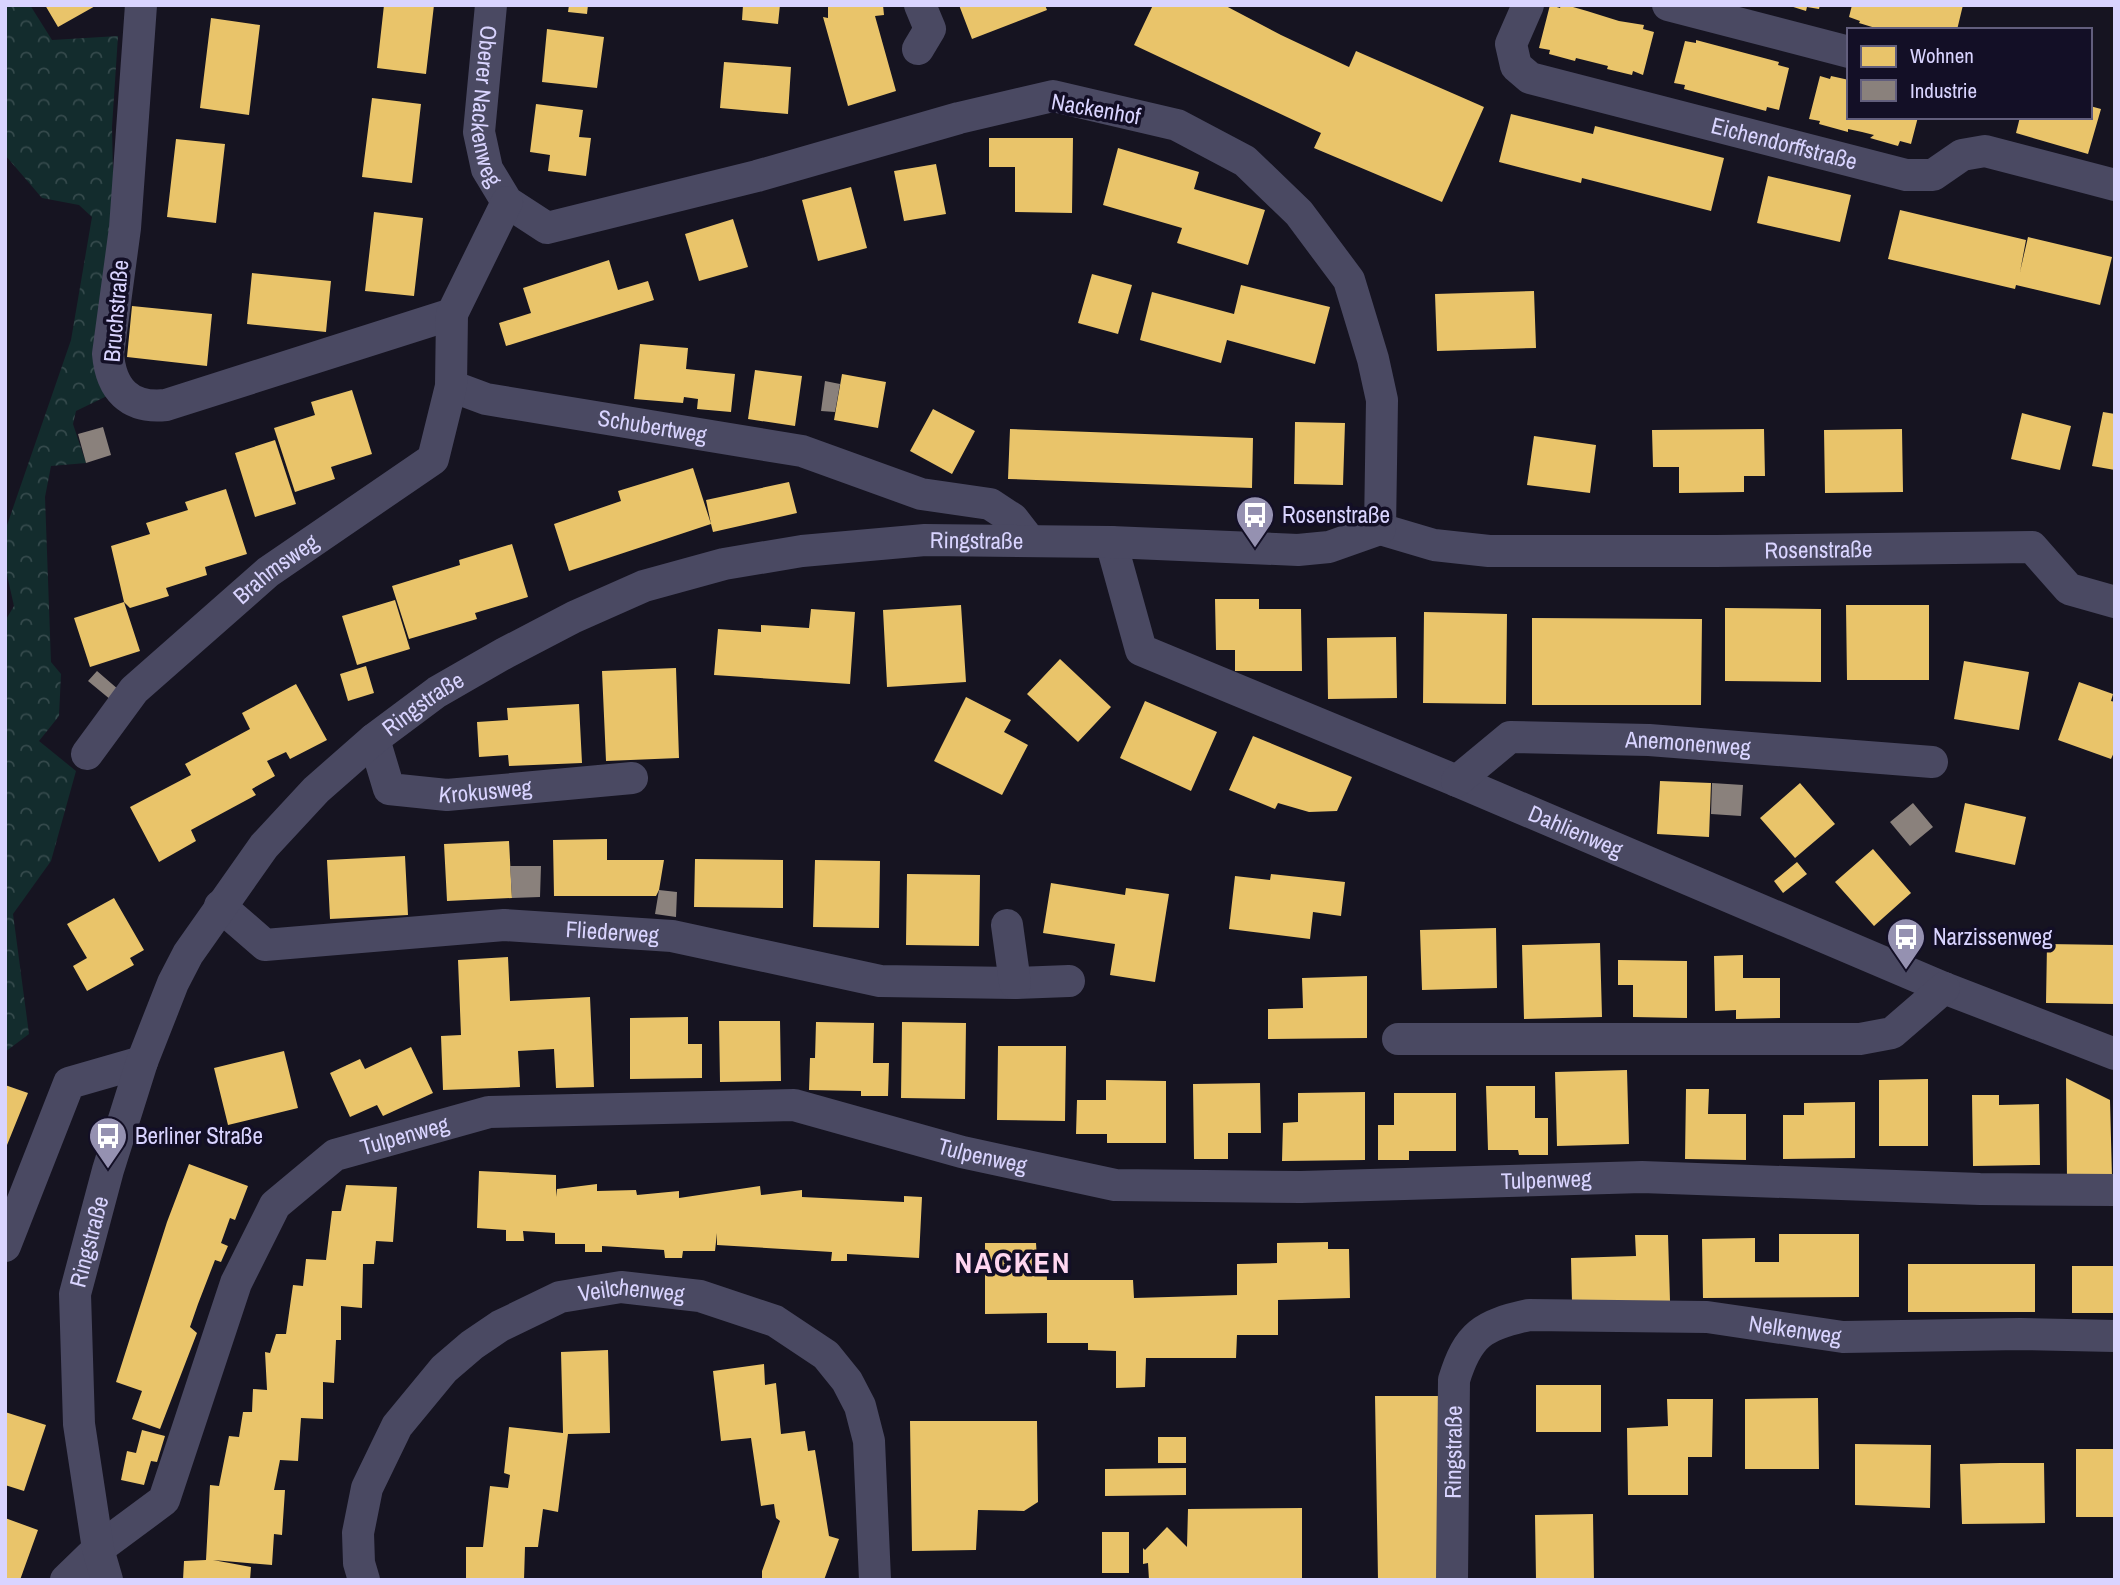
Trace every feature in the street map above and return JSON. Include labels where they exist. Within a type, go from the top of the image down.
[{"type":"street","name":"Bruchstraße","points":[[141,5],[125,228],[108,354],[110,374],[127,396],[149,407],[166,405],[452,314]]},
{"type":"street","name":"Oberer Nackenweg","points":[[491,5],[479,132],[487,169],[507,202]]},
{"type":"street","points":[[919,49],[930,29],[920,5]]},
{"type":"street","name":"Eichendorffstraße","points":[[1528,5],[1511,44],[1516,66],[1530,78],[1906,175],[1933,175],[1962,155],[1985,151],[2115,185]]},
{"type":"street","points":[[1668,5],[1847,51]]},
{"type":"street","name":"Nackenhof","points":[[507,202],[547,228],[757,176],[959,118],[1053,96],[1177,125],[1245,161],[1299,213],[1349,281],[1373,359],[1382,400],[1380,529]]},
{"type":"street","points":[[451,386],[452,314],[507,202]]},
{"type":"street","name":"Schubertweg","points":[[451,386],[485,399],[802,452],[921,494],[990,504],[1013,519],[1030,541]]},
{"type":"street","name":"Brahmsweg","points":[[87,754],[134,690],[268,572],[433,459],[451,386]]},
{"type":"street","name":"Ringstraße","points":[[107,1580],[98,1549],[79,1424],[75,1294],[108,1170],[142,1062],[173,983],[220,906],[264,846],[316,790],[374,739],[437,692],[574,617],[644,586],[723,564],[802,551],[925,540],[1111,542],[1297,550],[1329,547],[1380,529]]},
{"type":"street","name":"Rosenstraße","points":[[1380,529],[1434,545],[1489,551],[2032,547],[2070,589],[2115,601]]},
{"type":"street","name":"Dahlienweg","points":[[1111,542],[1141,650],[1944,988],[2115,1054]]},
{"type":"street","name":"Anemonenweg","points":[[1457,781],[1510,737],[1649,740],[1932,762]]},
{"type":"street","name":"Krokusweg","points":[[374,739],[389,789],[447,796],[632,778]]},
{"type":"street","name":"Fliederweg","points":[[220,906],[265,945],[504,925],[672,936],[880,981],[1069,981]]},
{"type":"street","points":[[1007,925],[1016,983]]},
{"type":"street","points":[[1398,1040],[1860,1040],[1892,1033],[1944,988]]},
{"type":"street","points":[[5,1246],[69,1083],[142,1062]]},
{"type":"street","name":"Tulpenweg","points":[[66,1580],[98,1549],[137,1523],[164,1500],[236,1283],[275,1205],[335,1155],[489,1112],[794,1105],[961,1152],[1115,1185],[1301,1187],[1642,1177],[1980,1189],[2115,1190]]},
{"type":"street","name":"Veilchenweg","points":[[363,1580],[359,1563],[358,1533],[367,1488],[397,1426],[444,1369],[500,1326],[560,1297],[621,1287],[700,1296],[775,1321],[826,1355],[847,1381],[860,1406],[869,1441],[875,1580]]},
{"type":"street","name":"Nelkenweg","points":[[1479,1333],[1503,1321],[1543,1315],[1707,1317],[1843,1338],[2021,1334],[2115,1336]]},
{"type":"street","name":"Ringstraße","points":[[1452,1580],[1454,1380],[1462,1354],[1479,1333]]},
{"type":"green space","points":[[5,5],[30,5],[52,40],[118,36],[112,127],[114,219],[107,396],[76,411],[73,424],[86,463],[51,466],[45,497],[51,662],[61,674],[59,716],[39,741],[76,771],[51,861],[13,914],[29,1034],[5,1052],[5,621],[14,606],[5,566],[5,531],[71,340],[92,217],[79,205],[42,198],[5,155]]},
{"type":"building: Wohnen","points":[[45,5],[97,5],[58,27]]},
{"type":"building: Wohnen","points":[[384,5],[434,5],[426,74],[377,68]]},
{"type":"building: Wohnen","points":[[569,5],[588,5],[587,14],[568,12]]},
{"type":"building: Wohnen","points":[[743,5],[780,5],[778,24],[742,20]]},
{"type":"building: Wohnen","points":[[828,5],[883,5],[884,15],[875,16],[896,91],[848,106],[823,17],[828,18]]},
{"type":"building: Wohnen","points":[[959,5],[1045,5],[1047,10],[972,39]]},
{"type":"building: Wohnen","points":[[1153,5],[1224,5],[1349,67],[1356,51],[1484,107],[1442,202],[1314,148],[1321,133],[1134,45]]},
{"type":"building: Wohnen","points":[[1550,5],[1560,8],[1561,5],[1566,5],[1619,21],[1644,25],[1643,29],[1654,32],[1643,75],[1633,71],[1632,75],[1607,69],[1608,66],[1576,58],[1575,61],[1549,54],[1550,50],[1539,48]]},
{"type":"building: Wohnen","points":[[1787,5],[1820,5],[1819,9],[1807,7],[1806,11]]},
{"type":"building: Wohnen","points":[[1852,5],[1963,5],[1957,28],[1875,28],[1849,17]]},
{"type":"building: Wohnen","points":[[211,18],[260,25],[249,115],[200,108]]},
{"type":"building: Wohnen","points":[[547,29],[604,37],[597,88],[542,82]]},
{"type":"building: Wohnen","points":[[1696,40],[1779,62],[1778,65],[1789,68],[1779,110],[1767,107],[1766,111],[1684,89],[1685,85],[1674,83],[1685,41],[1696,43]]},
{"type":"building: Wohnen","points":[[724,62],[791,67],[788,114],[720,108]]},
{"type":"building: Wohnen","points":[[1820,76],[1830,79],[1831,76],[1847,80],[1847,119],[1917,119],[1911,144],[1900,141],[1898,146],[1870,138],[1874,135],[1848,129],[1848,132],[1809,119]]},
{"type":"building: Wohnen","points":[[372,98],[421,104],[412,183],[362,177]]},
{"type":"building: Wohnen","points":[[536,104],[583,110],[579,137],[591,138],[586,176],[548,171],[550,155],[530,152]]},
{"type":"building: Wohnen","points":[[2092,107],[2101,109],[2088,154],[2016,133],[2020,119],[2092,119]]},
{"type":"building: Wohnen","points":[[1511,114],[1593,134],[1595,126],[1724,158],[1711,211],[1582,178],[1581,183],[1499,162]]},
{"type":"building: Wohnen","points":[[989,138],[1073,138],[1072,213],[1015,212],[1015,167],[989,167]]},
{"type":"building: Wohnen","points":[[176,139],[225,144],[216,223],[167,217]]},
{"type":"building: Wohnen","points":[[1118,148],[1199,172],[1194,189],[1265,210],[1248,265],[1177,243],[1182,228],[1103,205]]},
{"type":"building: Wohnen","points":[[936,164],[946,214],[904,221],[894,171]]},
{"type":"building: Wohnen","points":[[1768,176],[1851,195],[1840,242],[1757,223]]},
{"type":"building: Wohnen","points":[[851,187],[867,248],[818,261],[802,200]]},
{"type":"building: Wohnen","points":[[1900,210],[2026,240],[2020,272],[2028,237],[2112,257],[2100,305],[2016,285],[2015,289],[1888,259]]},
{"type":"building: Wohnen","points":[[374,212],[423,218],[414,296],[365,291]]},
{"type":"building: Wohnen","points":[[733,219],[748,267],[699,281],[685,234]]},
{"type":"building: Wohnen","points":[[609,260],[618,290],[648,281],[654,300],[506,346],[499,323],[531,313],[523,288]]},
{"type":"building: Wohnen","points":[[252,273],[331,281],[326,332],[247,324]]},
{"type":"building: Wohnen","points":[[1092,274],[1132,285],[1118,334],[1078,323]]},
{"type":"building: Wohnen","points":[[1241,285],[1330,307],[1315,364],[1227,340],[1221,363],[1140,340],[1152,292],[1234,314]]},
{"type":"building: Wohnen","points":[[1534,291],[1536,348],[1437,351],[1435,294]]},
{"type":"building: Wohnen","points":[[132,306],[212,314],[207,366],[127,357]]},
{"type":"building: Wohnen","points":[[640,344],[688,348],[686,369],[735,374],[731,412],[697,409],[698,399],[684,397],[683,403],[634,399]]},
{"type":"building: Wohnen","points":[[755,370],[802,376],[795,426],[748,419]]},
{"type":"building: Wohnen","points":[[842,374],[886,382],[878,428],[834,420]]},
{"type":"building: Wohnen","points":[[352,390],[372,454],[331,467],[335,479],[295,492],[274,428],[315,415],[311,402]]},
{"type":"building: Wohnen","points":[[933,409],[975,431],[952,474],[910,451]]},
{"type":"building: Wohnen","points":[[2103,412],[2115,414],[2115,470],[2092,466]]},
{"type":"building: Wohnen","points":[[2022,413],[2071,426],[2060,470],[2011,459]]},
{"type":"building: Wohnen","points":[[1295,422],[1345,423],[1343,485],[1294,484]]},
{"type":"building: Wohnen","points":[[1010,429],[1253,438],[1252,488],[1008,479]]},
{"type":"building: Wohnen","points":[[1764,429],[1765,476],[1744,476],[1744,492],[1679,493],[1679,467],[1653,467],[1652,430]]},
{"type":"building: Wohnen","points":[[1902,429],[1903,492],[1825,493],[1824,430]]},
{"type":"building: Wohnen","points":[[1534,436],[1596,445],[1590,493],[1527,485]]},
{"type":"building: Wohnen","points":[[275,440],[296,504],[255,517],[235,453]]},
{"type":"building: Wohnen","points":[[693,468],[711,524],[569,571],[554,524],[621,501],[618,491]]},
{"type":"building: Wohnen","points":[[789,482],[797,513],[713,532],[706,500]]},
{"type":"building: Wohnen","points":[[226,489],[247,554],[205,567],[207,575],[166,588],[169,596],[130,608],[124,602],[111,546],[150,534],[146,523],[188,510],[185,502]]},
{"type":"building: Wohnen","points":[[512,544],[528,597],[475,613],[477,619],[409,639],[392,586],[460,565],[459,560]]},
{"type":"building: Wohnen","points":[[1215,599],[1259,599],[1259,609],[1301,609],[1302,671],[1235,671],[1235,650],[1216,650]]},
{"type":"building: Wohnen","points":[[395,600],[410,649],[357,665],[342,616]]},
{"type":"building: Wohnen","points":[[124,602],[140,651],[90,667],[74,618]]},
{"type":"building: Wohnen","points":[[961,605],[966,682],[887,687],[883,610]]},
{"type":"building: Wohnen","points":[[1846,605],[1929,605],[1929,680],[1847,680]]},
{"type":"building: Wohnen","points":[[1725,608],[1821,609],[1821,682],[1725,681]]},
{"type":"building: Wohnen","points":[[811,609],[855,612],[850,684],[714,675],[718,629],[761,632],[761,625],[809,628]]},
{"type":"building: Wohnen","points":[[1424,612],[1507,614],[1506,704],[1423,703]]},
{"type":"building: Wohnen","points":[[1532,618],[1702,619],[1701,705],[1532,705]]},
{"type":"building: Wohnen","points":[[1396,637],[1397,698],[1328,699],[1327,638]]},
{"type":"building: Wohnen","points":[[1060,659],[1111,707],[1078,742],[1027,694]]},
{"type":"building: Wohnen","points":[[1964,661],[2029,672],[2019,730],[1954,719]]},
{"type":"building: Wohnen","points":[[366,666],[374,693],[348,701],[340,674]]},
{"type":"building: Wohnen","points":[[676,668],[679,758],[606,761],[602,671]]},
{"type":"building: Wohnen","points":[[2079,682],[2113,694],[2111,701],[2115,702],[2115,750],[2111,759],[2058,740]]},
{"type":"building: Wohnen","points":[[296,684],[327,740],[290,759],[286,752],[267,761],[275,776],[252,789],[256,795],[191,830],[196,841],[159,862],[130,807],[191,775],[185,764],[250,729],[242,713]]},
{"type":"building: Wohnen","points":[[966,697],[1011,720],[1004,732],[1028,745],[1002,795],[934,761]]},
{"type":"building: Wohnen","points":[[1145,701],[1217,732],[1191,791],[1120,758]]},
{"type":"building: Wohnen","points":[[579,704],[582,763],[509,766],[508,755],[479,757],[477,722],[508,720],[507,708]]},
{"type":"building: Wohnen","points":[[1253,736],[1352,777],[1337,811],[1309,812],[1278,803],[1275,809],[1229,790]]},
{"type":"building: Wohnen","points":[[1660,781],[1711,783],[1709,837],[1657,834]]},
{"type":"building: Wohnen","points":[[1800,783],[1835,824],[1795,858],[1760,818]]},
{"type":"building: Wohnen","points":[[1965,803],[2026,817],[2015,865],[1955,852]]},
{"type":"building: Wohnen","points":[[607,839],[607,860],[664,860],[656,896],[554,896],[553,840]]},
{"type":"building: Wohnen","points":[[509,841],[512,898],[447,901],[444,844]]},
{"type":"building: Wohnen","points":[[1873,849],[1911,893],[1874,926],[1835,882]]},
{"type":"building: Wohnen","points":[[405,856],[408,915],[330,919],[327,860]]},
{"type":"building: Wohnen","points":[[695,859],[783,860],[783,908],[694,907]]},
{"type":"building: Wohnen","points":[[815,860],[880,861],[879,928],[813,927]]},
{"type":"building: Wohnen","points":[[1797,862],[1807,874],[1783,893],[1774,881]]},
{"type":"building: Wohnen","points":[[907,874],[980,875],[979,946],[906,945]]},
{"type":"building: Wohnen","points":[[1271,874],[1345,882],[1341,916],[1313,912],[1310,939],[1229,929],[1235,876],[1270,880]]},
{"type":"building: Wohnen","points":[[1051,883],[1125,895],[1126,888],[1169,894],[1155,982],[1110,975],[1115,944],[1043,933]]},
{"type":"building: Wohnen","points":[[114,898],[144,950],[130,958],[134,965],[87,991],[73,966],[87,958],[67,924]]},
{"type":"building: Wohnen","points":[[1496,928],[1497,988],[1422,990],[1420,930]]},
{"type":"building: Wohnen","points":[[1600,943],[1602,1017],[1524,1019],[1522,945]]},
{"type":"building: Wohnen","points":[[2047,944],[2115,945],[2115,1004],[2046,1003]]},
{"type":"building: Wohnen","points":[[1743,955],[1743,978],[1780,978],[1780,1018],[1736,1019],[1736,1010],[1715,1011],[1714,956]]},
{"type":"building: Wohnen","points":[[508,957],[510,1001],[590,997],[594,1087],[556,1088],[554,1049],[518,1051],[520,1087],[443,1090],[441,1036],[461,1035],[458,960]]},
{"type":"building: Wohnen","points":[[1618,960],[1687,961],[1687,1018],[1633,1017],[1633,985],[1618,985]]},
{"type":"building: Wohnen","points":[[1367,976],[1367,1038],[1268,1039],[1268,1009],[1303,1008],[1302,978]]},
{"type":"building: Wohnen","points":[[688,1017],[688,1044],[702,1044],[702,1078],[630,1079],[630,1018]]},
{"type":"building: Wohnen","points":[[719,1021],[780,1021],[781,1081],[720,1082]]},
{"type":"building: Wohnen","points":[[816,1022],[874,1023],[873,1063],[889,1063],[888,1096],[861,1096],[861,1091],[809,1090],[810,1058],[815,1058]]},
{"type":"building: Wohnen","points":[[902,1022],[966,1023],[965,1099],[901,1098]]},
{"type":"building: Wohnen","points":[[998,1046],[1066,1046],[1065,1121],[997,1120]]},
{"type":"building: Wohnen","points":[[411,1047],[433,1093],[383,1116],[377,1105],[350,1117],[330,1073],[360,1059],[365,1069]]},
{"type":"building: Wohnen","points":[[284,1051],[298,1108],[228,1125],[214,1068]]},
{"type":"building: Wohnen","points":[[1627,1070],[1629,1144],[1557,1146],[1555,1072]]},
{"type":"building: Wohnen","points":[[2066,1078],[2110,1100],[2112,1178],[2067,1178]]},
{"type":"building: Wohnen","points":[[1928,1079],[1928,1146],[1879,1146],[1879,1080]]},
{"type":"building: Wohnen","points":[[1106,1080],[1166,1081],[1166,1143],[1107,1143],[1107,1134],[1076,1134],[1077,1100],[1106,1100]]},
{"type":"building: Wohnen","points":[[1260,1083],[1261,1133],[1228,1133],[1228,1159],[1194,1159],[1193,1084]]},
{"type":"building: Wohnen","points":[[5,1085],[28,1093],[5,1150]]},
{"type":"building: Wohnen","points":[[1486,1086],[1535,1086],[1535,1118],[1548,1118],[1548,1155],[1519,1155],[1518,1150],[1488,1150]]},
{"type":"building: Wohnen","points":[[1686,1089],[1709,1089],[1708,1114],[1746,1114],[1746,1160],[1685,1159]]},
{"type":"building: Wohnen","points":[[1365,1092],[1365,1160],[1282,1161],[1283,1123],[1298,1122],[1298,1093]]},
{"type":"building: Wohnen","points":[[1394,1093],[1456,1093],[1456,1151],[1409,1151],[1409,1160],[1378,1160],[1378,1125],[1394,1125]]},
{"type":"building: Wohnen","points":[[1972,1095],[1999,1095],[1999,1105],[2039,1104],[2040,1165],[1973,1166]]},
{"type":"building: Wohnen","points":[[1855,1102],[1855,1158],[1783,1159],[1783,1115],[1804,1115],[1804,1103]]},
{"type":"building: Wohnen","points":[[189,1164],[248,1186],[235,1220],[230,1218],[221,1243],[228,1246],[221,1262],[215,1260],[198,1304],[190,1327],[197,1333],[160,1429],[132,1419],[142,1391],[116,1382],[167,1222]]},
{"type":"building: Wohnen","points":[[479,1171],[556,1175],[556,1197],[557,1189],[597,1184],[597,1191],[636,1190],[637,1195],[679,1191],[679,1198],[760,1186],[761,1195],[802,1190],[802,1197],[904,1202],[904,1196],[922,1197],[919,1258],[847,1254],[847,1261],[831,1261],[832,1252],[717,1245],[717,1233],[715,1251],[683,1251],[682,1258],[665,1258],[664,1250],[602,1246],[602,1252],[585,1252],[585,1244],[555,1244],[555,1233],[523,1231],[524,1241],[506,1241],[506,1230],[477,1228]]},
{"type":"building: Wohnen","points":[[346,1185],[397,1187],[393,1242],[376,1241],[374,1264],[363,1264],[362,1308],[341,1306],[341,1340],[336,1340],[334,1383],[323,1382],[323,1419],[301,1418],[298,1461],[280,1460],[274,1490],[285,1490],[282,1535],[274,1534],[272,1565],[213,1560],[251,1567],[250,1580],[183,1580],[184,1561],[206,1560],[210,1485],[219,1486],[229,1436],[239,1437],[243,1412],[252,1412],[253,1389],[267,1390],[265,1352],[270,1353],[276,1334],[286,1334],[293,1285],[303,1286],[306,1259],[326,1260],[332,1211],[341,1211]]},
{"type":"building: Wohnen","points":[[1779,1234],[1859,1234],[1859,1297],[1703,1298],[1702,1239],[1755,1238],[1755,1262],[1779,1262]]},
{"type":"building: Wohnen","points":[[1635,1235],[1668,1235],[1670,1301],[1572,1302],[1571,1258],[1636,1256]]},
{"type":"building: Wohnen","points":[[1328,1242],[1328,1249],[1349,1249],[1350,1298],[1278,1300],[1278,1335],[1237,1335],[1236,1358],[1146,1358],[1145,1387],[1116,1388],[1116,1351],[1088,1350],[1088,1343],[1047,1343],[1047,1313],[985,1314],[985,1243],[1036,1243],[1037,1259],[1046,1259],[1047,1280],[1133,1280],[1134,1298],[1237,1295],[1237,1264],[1277,1263],[1277,1243]]},
{"type":"building: Wohnen","points":[[1908,1264],[2035,1264],[2035,1312],[1908,1312]]},
{"type":"building: Wohnen","points":[[2072,1266],[2115,1266],[2115,1313],[2072,1313]]},
{"type":"building: Wohnen","points":[[608,1350],[610,1433],[568,1434],[558,1512],[543,1509],[538,1547],[525,1547],[524,1580],[466,1580],[466,1547],[483,1547],[490,1486],[508,1488],[510,1475],[504,1473],[509,1427],[563,1433],[561,1352]]},
{"type":"building: Wohnen","points":[[764,1364],[765,1385],[776,1383],[781,1434],[805,1431],[808,1451],[815,1450],[829,1536],[839,1539],[824,1580],[762,1580],[762,1571],[780,1521],[776,1518],[774,1504],[761,1506],[751,1438],[721,1441],[713,1371]]},
{"type":"building: Wohnen","points":[[1536,1385],[1601,1385],[1601,1432],[1536,1432]]},
{"type":"building: Wohnen","points":[[1375,1396],[1438,1396],[1438,1580],[1378,1580]]},
{"type":"building: Wohnen","points":[[1818,1398],[1819,1469],[1745,1469],[1745,1399]]},
{"type":"building: Wohnen","points":[[1667,1399],[1713,1399],[1712,1457],[1688,1457],[1688,1495],[1628,1495],[1627,1428],[1668,1426]]},
{"type":"building: Wohnen","points":[[5,1412],[46,1425],[24,1491],[5,1485]]},
{"type":"building: Wohnen","points":[[910,1421],[1037,1421],[1038,1502],[1024,1511],[978,1510],[976,1550],[912,1551]]},
{"type":"building: Wohnen","points":[[142,1430],[165,1436],[157,1462],[151,1461],[144,1485],[121,1480],[127,1451],[136,1453]]},
{"type":"building: Wohnen","points":[[1158,1437],[1186,1437],[1186,1463],[1158,1463]]},
{"type":"building: Wohnen","points":[[1855,1444],[1931,1445],[1930,1508],[1855,1505]]},
{"type":"building: Wohnen","points":[[2076,1449],[2115,1449],[2115,1517],[2076,1517]]},
{"type":"building: Wohnen","points":[[2044,1463],[2045,1523],[1962,1524],[1960,1464]]},
{"type":"building: Wohnen","points":[[1186,1468],[1186,1495],[1105,1496],[1105,1469]]},
{"type":"building: Wohnen","points":[[1302,1508],[1302,1580],[1149,1580],[1148,1563],[1143,1564],[1143,1548],[1145,1550],[1167,1527],[1187,1547],[1188,1509]]},
{"type":"building: Wohnen","points":[[1593,1514],[1594,1580],[1536,1580],[1535,1515]]},
{"type":"building: Wohnen","points":[[5,1518],[38,1530],[20,1580],[5,1580]]},
{"type":"building: Wohnen","points":[[1102,1532],[1129,1532],[1129,1573],[1102,1573]]},
{"type":"building: Industrie","points":[[825,381],[840,384],[835,412],[821,411]]},
{"type":"building: Industrie","points":[[103,427],[111,455],[86,463],[78,434]]},
{"type":"building: Industrie","points":[[97,671],[119,690],[111,700],[88,681]]},
{"type":"building: Industrie","points":[[1712,783],[1743,785],[1741,816],[1711,814]]},
{"type":"building: Industrie","points":[[1913,803],[1933,827],[1910,846],[1890,822]]},
{"type":"building: Industrie","points":[[510,866],[541,866],[540,897],[512,898]]},
{"type":"building: Industrie","points":[[659,890],[677,892],[676,917],[655,914]]},
{"type":"place","name":"Rosenstraße","points":[[1255,549]]},
{"type":"place","name":"Narzissenweg","points":[[1906,971]]},
{"type":"place","name":"Berliner Straße","points":[[108,1170]]},
{"type":"district","name":"NACKEN","points":[[1013,1263]]}]
